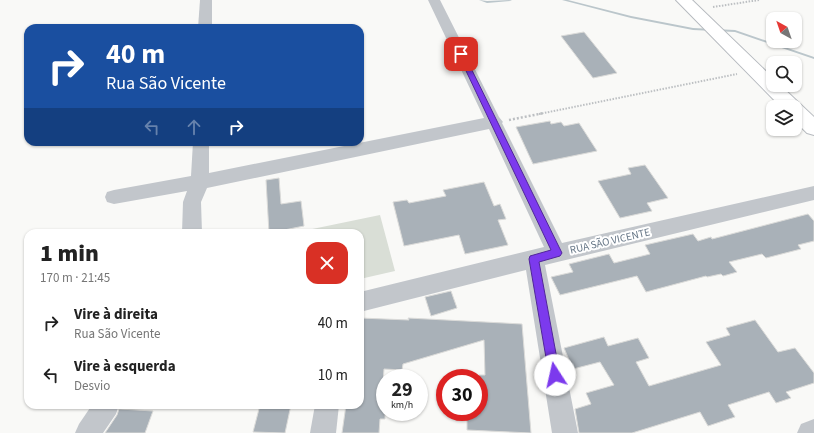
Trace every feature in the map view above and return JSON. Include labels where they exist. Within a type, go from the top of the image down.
[{"type":"main road","points":[[692,10],[785,100]]},
{"type":"main road","points":[[802,117],[814,128]]},
{"type":"street","points":[[205,24],[206,0]]},
{"type":"street","points":[[434,0],[557,253]]},
{"type":"street","points":[[114,197],[200,182],[494,122]]},
{"type":"street","points":[[192,229],[192,202],[200,182],[201,146]]},
{"type":"street","name":"RUA SÃO VICENTE","points":[[364,301],[557,253],[814,193]]},
{"type":"street","points":[[534,259],[565,433]]},
{"type":"street","points":[[88,433],[104,409]]},
{"type":"street","points":[[323,433],[326,409]]},
{"type":"street","points":[[810,433],[814,432]]},
{"type":"path","points":[[692,10],[760,0]]},
{"type":"path","points":[[494,122],[754,71]]},
{"type":"shaded area","points":[[380,215],[395,271],[364,278],[364,229],[312,229]]},
{"type":"building","points":[[584,32],[617,73],[593,78],[561,36]]},
{"type":"building","points":[[550,121],[551,124],[561,122],[564,126],[579,123],[597,151],[533,164],[516,127]]},
{"type":"building","points":[[645,165],[668,198],[647,203],[652,211],[620,218],[598,181],[631,174],[628,168]]},
{"type":"building","points":[[279,178],[281,204],[301,201],[304,226],[289,229],[269,229],[266,180]]},
{"type":"building","points":[[484,182],[494,206],[500,204],[506,219],[498,220],[508,245],[465,254],[459,235],[404,246],[393,202],[407,200],[409,203],[446,196],[443,190]]},
{"type":"building","points":[[808,214],[814,221],[814,241],[798,245],[801,249],[766,258],[762,254],[729,262],[737,272],[723,276],[721,274],[706,276],[646,292],[637,276],[560,295],[551,277],[573,272],[569,264],[609,254],[614,263],[650,254],[645,245],[693,234],[698,241],[711,237],[712,239]]},
{"type":"building","points":[[451,291],[457,308],[431,316],[425,297]]},
{"type":"building","points":[[364,318],[409,320],[408,318],[522,324],[531,433],[467,430],[467,421],[488,421],[488,369],[485,369],[484,340],[403,364],[402,369],[376,369],[376,421],[380,421],[379,433],[342,433],[345,409],[364,409]]},
{"type":"building","points":[[755,320],[778,352],[795,348],[814,373],[814,383],[786,392],[791,398],[776,403],[769,392],[728,405],[735,417],[708,426],[700,412],[632,433],[579,433],[575,409],[591,404],[586,393],[614,385],[600,362],[573,369],[564,348],[604,337],[608,346],[638,338],[649,358],[636,362],[649,386],[721,365],[706,342],[730,335],[726,328]]},
{"type":"building","points":[[119,409],[153,411],[145,433],[105,433],[117,415]]},
{"type":"building","points":[[259,409],[290,409],[285,433],[253,432]]},
{"type":"waterway","points":[[481,0],[487,2],[510,0]]},
{"type":"waterway","points":[[564,0],[631,17],[693,29],[735,31],[814,58]]},
{"type":"route","points":[[461,54],[557,253],[534,259],[555,375]]}]
